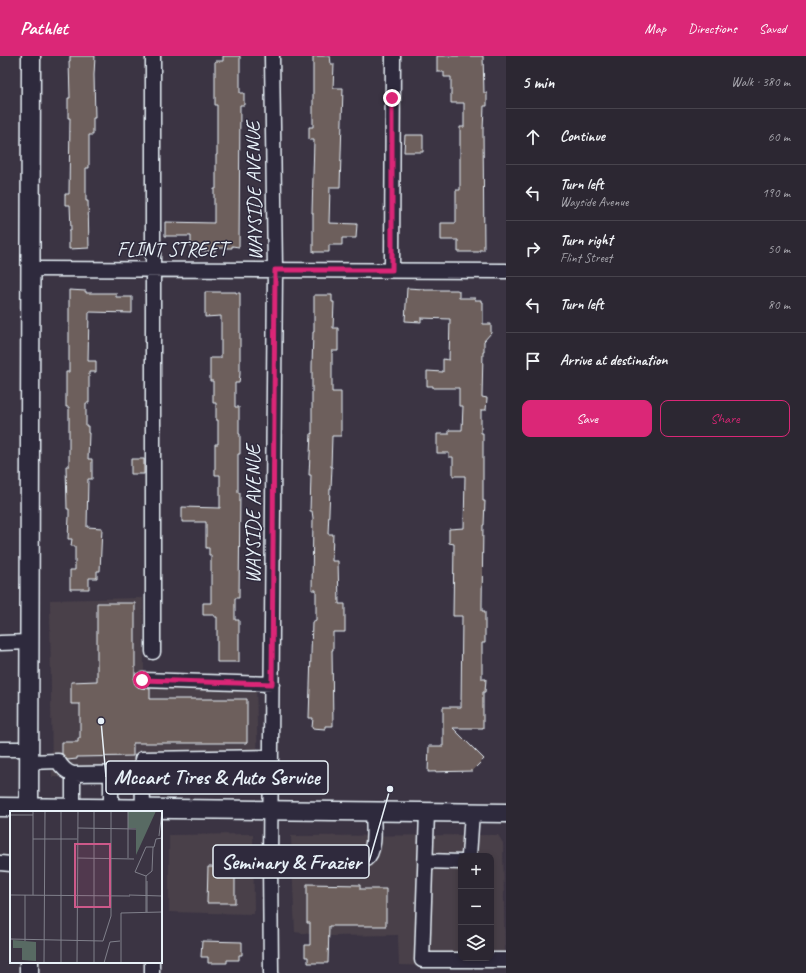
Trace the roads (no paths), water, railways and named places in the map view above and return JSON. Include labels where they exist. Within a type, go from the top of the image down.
[{"type":"main road","points":[[29,810],[31,56]]},
{"type":"main road","points":[[0,807],[29,810],[73,808],[506,813]]},
{"type":"street","points":[[153,56],[153,652]]},
{"type":"street","name":"WAYSIDE AVENUE","points":[[271,973],[270,861],[272,810],[275,270],[272,56]]},
{"type":"street","points":[[392,270],[393,56]]},
{"type":"street","name":"FLINT STREET","points":[[31,269],[506,271]]},
{"type":"street","points":[[0,643],[30,642]]},
{"type":"street","points":[[142,680],[272,684]]},
{"type":"street","points":[[0,749],[58,761],[61,767],[67,772],[73,774],[142,774]]},
{"type":"street","points":[[142,809],[142,759],[272,757]]},
{"type":"street","points":[[73,774],[73,808]]},
{"type":"street","points":[[111,774],[111,809]]},
{"type":"street","points":[[270,861],[366,859],[370,855],[373,848],[373,811]]},
{"type":"street","points":[[427,812],[422,960],[506,960]]},
{"type":"street","points":[[469,853],[472,812]]},
{"type":"street","points":[[425,861],[458,862]]},
{"type":"place","name":"Mccart Tires & Auto Service","points":[[101,721]]},
{"type":"place","name":"Seminary & Frazier","points":[[390,789]]}]
